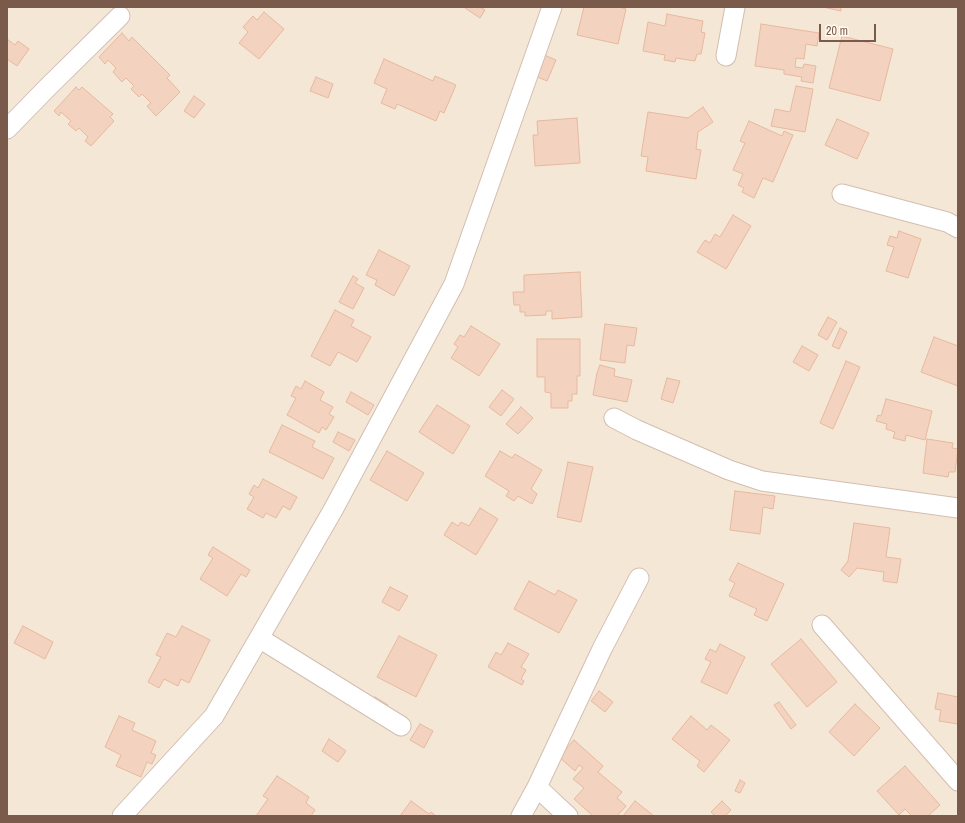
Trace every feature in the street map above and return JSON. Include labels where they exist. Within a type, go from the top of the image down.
[{"type":"street","points":[[122,816],[214,716],[333,510],[454,284],[552,7]]},
{"type":"street","points":[[726,56],[734,7]]},
{"type":"street","points":[[7,129],[120,16]]},
{"type":"street","points":[[842,194],[947,222],[958,228]]},
{"type":"street","points":[[614,418],[637,430],[730,470],[762,480],[958,508]]},
{"type":"street","points":[[521,816],[537,788],[602,650],[639,578]]},
{"type":"street","points":[[822,626],[958,780]]},
{"type":"street","points":[[259,638],[401,726]]},
{"type":"street","points":[[537,788],[568,816]]},
{"type":"shaded area","points":[[7,7],[958,7],[958,816],[7,816]]},
{"type":"building","points":[[480,7],[485,10],[480,18],[465,8]]},
{"type":"building","points":[[584,7],[619,7],[626,9],[618,44],[577,35]]},
{"type":"building","points":[[823,7],[841,7],[841,11]]},
{"type":"building","points":[[264,12],[284,29],[259,59],[239,43],[248,32],[243,27],[253,16],[257,20]]},
{"type":"building","points":[[667,14],[703,21],[701,32],[705,33],[701,54],[697,54],[695,61],[676,58],[675,62],[664,60],[665,55],[643,51],[648,22],[665,26]]},
{"type":"building","points":[[761,24],[819,33],[817,46],[806,44],[804,59],[796,58],[795,67],[803,68],[804,64],[816,66],[813,83],[801,81],[802,77],[784,74],[784,70],[755,66]]},
{"type":"building","points":[[122,33],[129,41],[132,37],[170,75],[167,78],[180,92],[156,116],[147,106],[151,103],[142,94],[139,97],[131,89],[134,86],[126,78],[122,82],[113,72],[116,68],[108,60],[105,64],[99,57]]},
{"type":"building","points":[[842,36],[893,49],[880,101],[829,88]]},
{"type":"building","points":[[7,39],[15,45],[18,41],[29,49],[17,66],[7,59]]},
{"type":"building","points":[[542,54],[556,60],[547,81],[533,75]]},
{"type":"building","points":[[384,59],[433,81],[435,76],[456,85],[444,113],[440,111],[436,121],[397,104],[395,109],[381,103],[387,89],[374,83]]},
{"type":"building","points":[[316,77],[333,84],[328,98],[310,91]]},
{"type":"building","points":[[796,86],[813,89],[805,132],[771,126],[775,109],[790,112]]},
{"type":"building","points":[[76,87],[79,90],[82,87],[113,114],[110,117],[114,121],[91,146],[85,141],[88,137],[79,128],[76,131],[68,124],[71,121],[61,112],[59,116],[54,111]]},
{"type":"building","points":[[194,96],[205,104],[194,118],[184,111]]},
{"type":"building","points":[[703,107],[713,122],[698,132],[696,149],[701,150],[696,179],[646,171],[648,157],[641,156],[648,112],[688,118]]},
{"type":"building","points":[[577,118],[580,163],[535,166],[533,135],[538,135],[537,121]]},
{"type":"building","points":[[837,119],[869,133],[857,159],[825,145]]},
{"type":"building","points":[[749,121],[782,136],[784,131],[793,135],[773,182],[763,178],[754,198],[742,192],[744,188],[738,185],[743,174],[733,170],[745,143],[740,141]]},
{"type":"building","points":[[733,215],[751,226],[726,269],[697,252],[705,240],[710,243],[715,234],[720,237]]},
{"type":"building","points":[[899,231],[921,239],[908,278],[886,271],[894,247],[887,245],[890,236],[897,238]]},
{"type":"building","points":[[379,250],[410,266],[394,296],[375,285],[377,280],[366,275]]},
{"type":"building","points":[[580,272],[582,317],[552,319],[552,311],[546,311],[546,315],[525,316],[525,312],[520,312],[520,305],[514,305],[513,292],[524,292],[524,275]]},
{"type":"building","points":[[353,276],[358,279],[355,283],[364,288],[353,309],[339,302]]},
{"type":"building","points":[[335,310],[354,320],[351,326],[371,337],[357,362],[338,352],[330,366],[311,356]]},
{"type":"building","points":[[828,317],[837,322],[827,340],[818,335]]},
{"type":"building","points":[[605,324],[637,328],[634,346],[627,345],[625,363],[600,360]]},
{"type":"building","points":[[471,326],[500,344],[479,376],[451,358],[458,347],[454,344],[460,335],[464,337]]},
{"type":"building","points":[[840,328],[847,332],[839,349],[832,346]]},
{"type":"building","points":[[934,337],[958,346],[958,386],[921,372]]},
{"type":"building","points":[[537,339],[580,339],[580,376],[577,376],[577,394],[572,394],[572,401],[568,401],[568,408],[551,408],[551,393],[545,392],[545,377],[537,377]]},
{"type":"building","points":[[802,346],[818,355],[809,371],[793,362]]},
{"type":"building","points":[[846,361],[860,367],[833,429],[820,423]]},
{"type":"building","points":[[600,365],[615,369],[614,376],[632,380],[627,402],[593,395]]},
{"type":"building","points":[[667,378],[680,381],[673,403],[661,399]]},
{"type":"building","points":[[305,381],[324,392],[320,400],[333,407],[329,414],[334,417],[326,430],[322,427],[319,433],[287,415],[296,398],[291,396],[296,386],[301,389]]},
{"type":"building","points":[[502,390],[514,399],[501,416],[489,407]]},
{"type":"building","points":[[351,392],[374,405],[368,415],[346,402]]},
{"type":"building","points":[[886,399],[932,411],[925,440],[906,435],[905,441],[893,438],[895,432],[886,429],[887,424],[876,421],[878,415],[881,416]]},
{"type":"building","points":[[437,405],[470,426],[453,454],[419,432]]},
{"type":"building","points":[[521,407],[533,418],[518,434],[506,424]]},
{"type":"building","points":[[282,425],[315,441],[312,447],[334,458],[323,479],[269,452]]},
{"type":"building","points":[[338,432],[355,440],[349,451],[333,442]]},
{"type":"building","points":[[927,439],[953,443],[952,448],[958,449],[955,472],[949,472],[948,477],[923,473]]},
{"type":"building","points":[[387,451],[424,473],[407,501],[370,480]]},
{"type":"building","points":[[500,451],[512,458],[515,454],[542,470],[531,489],[537,494],[532,504],[518,496],[514,501],[506,496],[509,491],[485,476]]},
{"type":"building","points":[[568,462],[593,467],[581,522],[557,517]]},
{"type":"building","points":[[263,479],[297,497],[290,510],[283,506],[276,518],[266,513],[263,518],[247,509],[254,497],[249,494],[254,485],[258,488]]},
{"type":"building","points":[[735,491],[775,496],[773,509],[763,507],[760,534],[730,530]]},
{"type":"building","points":[[480,508],[498,519],[476,555],[444,535],[452,522],[458,526],[461,522],[469,526]]},
{"type":"building","points":[[854,523],[890,528],[886,557],[901,559],[897,583],[883,581],[884,572],[857,568],[849,577],[841,570],[848,561]]},
{"type":"building","points":[[213,547],[250,570],[246,577],[241,574],[227,596],[200,579],[213,558],[208,555]]},
{"type":"building","points":[[738,563],[784,584],[767,621],[754,615],[757,609],[729,596],[735,583],[729,580]]},
{"type":"building","points":[[529,581],[555,595],[558,590],[577,600],[559,633],[514,609]]},
{"type":"building","points":[[390,587],[408,596],[399,611],[382,602]]},
{"type":"building","points":[[23,626],[53,642],[45,659],[14,643]]},
{"type":"building","points":[[182,626],[210,640],[189,683],[181,679],[178,686],[164,679],[159,688],[148,682],[161,657],[156,655],[167,633],[176,637]]},
{"type":"building","points":[[399,636],[437,655],[416,697],[377,677]]},
{"type":"building","points":[[801,639],[837,682],[807,707],[771,664]]},
{"type":"building","points":[[508,643],[529,654],[521,667],[526,670],[521,679],[524,681],[522,685],[488,667],[496,652],[501,655]]},
{"type":"building","points":[[720,644],[745,657],[727,694],[701,682],[711,662],[705,659],[710,649],[716,652]]},
{"type":"building","points":[[599,691],[613,702],[605,712],[591,701]]},
{"type":"building","points":[[938,693],[958,697],[958,724],[939,721],[941,710],[935,709]]},
{"type":"building","points":[[375,697],[388,705],[385,710],[372,702]]},
{"type":"building","points":[[779,702],[796,725],[791,729],[774,705]]},
{"type":"building","points":[[855,704],[880,728],[854,756],[829,732]]},
{"type":"building","points":[[119,716],[135,723],[132,730],[156,741],[151,753],[156,755],[152,764],[147,762],[141,777],[116,766],[121,755],[105,747]]},
{"type":"building","points":[[691,716],[707,730],[711,725],[730,740],[704,772],[697,766],[700,761],[672,739]]},
{"type":"building","points":[[420,724],[433,731],[424,748],[410,740]]},
{"type":"building","points":[[329,739],[346,751],[338,762],[322,751]]},
{"type":"building","points":[[574,740],[603,766],[598,772],[622,792],[617,798],[626,806],[617,816],[593,816],[574,799],[584,788],[573,779],[583,768],[579,765],[575,771],[559,757]]},
{"type":"building","points":[[905,766],[940,805],[928,816],[912,816],[905,809],[899,815],[877,791]]},
{"type":"building","points":[[277,776],[309,797],[306,803],[315,810],[311,816],[256,816],[268,799],[263,796]]},
{"type":"building","points":[[740,780],[745,783],[740,793],[735,791]]},
{"type":"building","points":[[411,801],[429,814],[431,812],[436,816],[400,816]]},
{"type":"building","points":[[635,801],[654,816],[623,816]]},
{"type":"building","points":[[722,801],[731,810],[725,816],[715,816],[711,812]]}]
